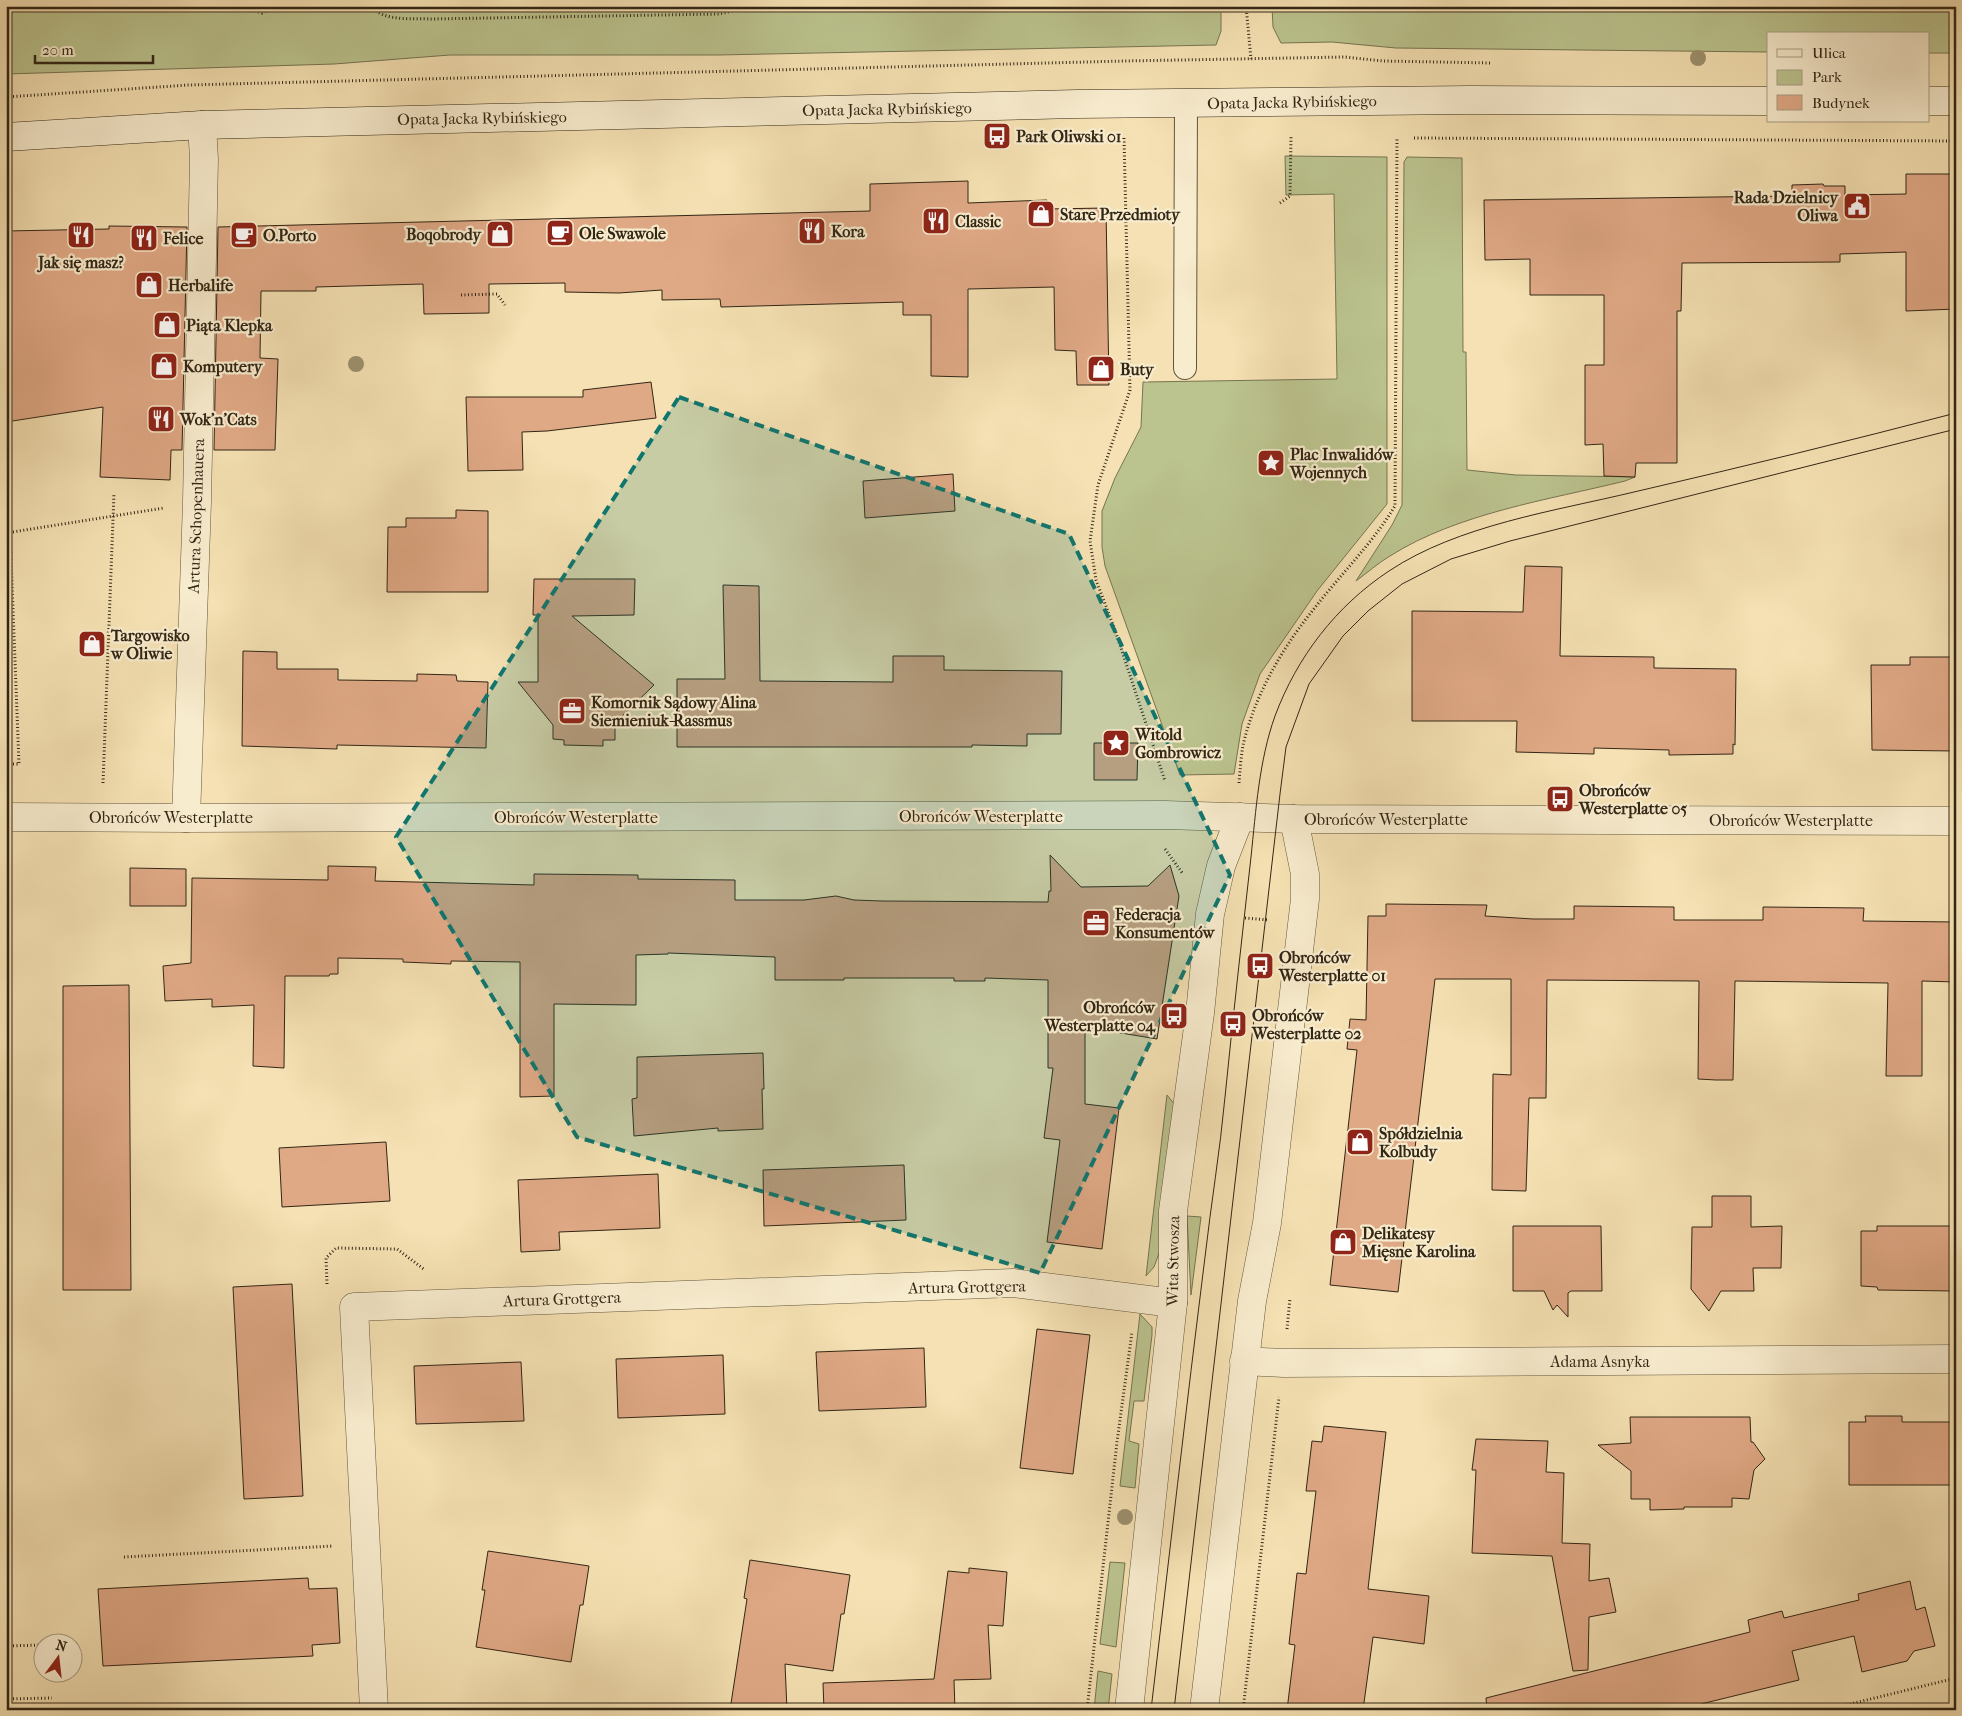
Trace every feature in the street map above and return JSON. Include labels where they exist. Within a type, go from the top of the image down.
[{"type":"street","name":"Opata Jacka Rybińskiego","points":[[6,137],[202,124],[1077,104],[1471,100],[1767,101]]},
{"type":"street","points":[[1930,101],[1956,101]]},
{"type":"street","name":"Artura Schopenhauera","points":[[186,818],[197,502],[204,169],[202,124]]},
{"type":"street","name":"Obrońców Westerplatte","points":[[6,817],[1145,815],[1294,819],[1956,821]]},
{"type":"street","name":"Wita Stwosza","points":[[1130,1710],[1173,1302],[1174,1211],[1200,1013],[1210,914],[1220,866],[1240,818]]},
{"type":"street","points":[[1204,1710],[1244,1361],[1252,1300],[1267,1223],[1305,899],[1305,874],[1294,819]]},
{"type":"street","name":"Artura Grottgera","points":[[374,1710],[354,1307],[1013,1283],[1173,1302]]},
{"type":"street","name":"Adama Asnyka","points":[[1244,1361],[1283,1363],[1956,1359]]},
{"type":"lane","points":[[1185,368],[1186,104]]},
{"type":"path","points":[[238,6],[262,13],[278,6]]},
{"type":"path","points":[[371,6],[381,15],[431,19],[719,14],[741,9],[801,6]]},
{"type":"path","points":[[1246,6],[1251,59]]},
{"type":"path","points":[[6,97],[189,85],[1251,59],[1345,57],[1383,61],[1502,63]]},
{"type":"path","points":[[1124,137],[1130,390],[1098,484],[1090,541],[1096,580],[1115,630],[1167,788]]},
{"type":"path","points":[[1280,203],[1290,196],[1291,137]]},
{"type":"path","points":[[1238,788],[1243,745],[1267,679],[1285,648],[1307,618],[1384,525],[1395,506],[1397,138],[1956,141]]},
{"type":"path","points":[[460,295],[497,294],[505,305]]},
{"type":"path","points":[[103,783],[114,493]]},
{"type":"path","points":[[6,764],[19,764],[8,532],[197,502]]},
{"type":"path","points":[[1210,914],[1302,924]]},
{"type":"path","points":[[327,1288],[326,1258],[336,1248],[397,1249],[432,1275]]},
{"type":"path","points":[[1243,1710],[1290,1296]]},
{"type":"path","points":[[1087,1710],[1117,1442],[1133,1326]]},
{"type":"path","points":[[124,1557],[341,1546]]},
{"type":"path","points":[[6,1646],[32,1645]]},
{"type":"path","points":[[1826,1710],[1956,1678]]},
{"type":"path","points":[[6,1699],[52,1698]]},
{"type":"highlighted area","points":[[679,397],[1069,534],[1230,875],[1040,1273],[577,1137],[396,837]]},
{"type":"green space","points":[[6,6],[1217,6],[1221,7],[1221,31],[1216,45],[718,55],[450,55],[334,64],[6,74]]},
{"type":"green space","points":[[1272,6],[1956,6],[1956,53],[1930,53],[1930,32],[1767,32],[1767,52],[1396,48],[1332,42],[1281,43],[1273,27]]},
{"type":"green space","points":[[1285,156],[1387,157],[1387,504],[1317,591],[1260,674],[1242,724],[1234,774],[1180,775],[1105,566],[1102,547],[1102,511],[1115,478],[1141,427],[1143,382],[1337,379],[1334,194],[1286,195]]},
{"type":"green space","points":[[1407,157],[1462,158],[1463,352],[1466,352],[1467,470],[1516,475],[1635,477],[1474,518],[1416,541],[1390,556],[1356,581],[1392,525],[1402,505],[1404,162]]},
{"type":"green space","points":[[1167,1095],[1175,1105],[1161,1248],[1154,1267],[1146,1276]]},
{"type":"green space","points":[[1187,1216],[1201,1217],[1191,1295]]},
{"type":"green space","points":[[1140,1314],[1152,1327],[1152,1335],[1144,1401],[1134,1401],[1129,1441],[1139,1444],[1135,1488],[1120,1486]]},
{"type":"green space","points":[[1110,1562],[1125,1563],[1116,1647],[1100,1644]]},
{"type":"green space","points":[[1098,1671],[1112,1674],[1108,1710],[1094,1710]]},
{"type":"building","points":[[1906,174],[1956,174],[1956,309],[1906,311],[1906,252],[1840,254],[1840,262],[1682,263],[1681,311],[1677,311],[1677,463],[1636,463],[1635,477],[1604,476],[1603,444],[1585,445],[1585,365],[1604,365],[1604,295],[1530,295],[1530,259],[1485,260],[1484,200],[1792,196],[1792,185],[1823,184],[1824,186],[1845,186],[1845,195],[1906,194]]},
{"type":"building","points":[[968,181],[968,203],[1047,200],[1047,209],[1106,208],[1109,385],[1077,385],[1076,351],[1055,350],[1054,287],[968,289],[968,377],[931,376],[931,315],[903,315],[903,302],[721,307],[720,299],[662,300],[662,290],[619,293],[565,292],[565,283],[489,284],[489,313],[424,314],[423,284],[316,287],[316,291],[261,291],[260,358],[278,359],[275,450],[214,450],[218,227],[870,211],[870,184]]},
{"type":"building","points":[[109,226],[187,227],[182,450],[171,450],[170,480],[100,477],[103,407],[6,422],[6,231],[109,229]]},
{"type":"building","points":[[651,382],[656,418],[547,431],[522,432],[523,470],[468,471],[466,397],[583,397],[583,390]]},
{"type":"building","points":[[953,474],[955,511],[865,518],[863,481]]},
{"type":"building","points":[[456,510],[488,511],[488,592],[387,592],[388,527],[406,527],[406,518],[456,518]]},
{"type":"building","points":[[1525,566],[1562,567],[1560,656],[1654,657],[1654,668],[1736,669],[1735,745],[1733,744],[1733,754],[1669,755],[1669,750],[1594,748],[1594,754],[1516,752],[1517,721],[1412,721],[1412,611],[1523,612]]},
{"type":"building","points":[[534,579],[635,579],[634,615],[572,616],[654,685],[615,723],[615,740],[603,740],[603,746],[564,745],[564,740],[553,739],[553,725],[518,682],[538,682],[538,615],[533,615]]},
{"type":"building","points":[[723,585],[759,586],[760,681],[893,682],[893,656],[944,656],[944,670],[1062,671],[1061,734],[1027,734],[1027,746],[677,747],[677,679],[725,679]]},
{"type":"building","points":[[243,651],[277,652],[277,669],[338,669],[338,680],[417,681],[417,674],[456,675],[457,681],[488,682],[486,748],[337,745],[337,749],[242,746]]},
{"type":"building","points":[[1910,657],[1956,657],[1956,751],[1872,750],[1871,665],[1910,665]]},
{"type":"building","points":[[1094,743],[1138,743],[1137,780],[1094,780]]},
{"type":"building","points":[[1050,855],[1081,887],[1148,886],[1170,865],[1179,896],[1157,1039],[1085,1027],[1085,1104],[1119,1108],[1102,1249],[1047,1242],[1060,1140],[1044,1138],[1053,1068],[1048,1068],[1048,980],[985,978],[985,981],[954,981],[954,978],[844,978],[844,980],[775,980],[775,957],[668,953],[636,955],[636,1005],[554,1004],[554,1096],[520,1097],[520,962],[451,961],[451,964],[403,962],[403,959],[338,958],[338,974],[330,974],[329,976],[285,976],[284,1068],[253,1066],[254,1005],[212,1007],[212,999],[165,1001],[163,966],[191,963],[192,878],[328,880],[328,866],[376,867],[375,881],[534,885],[534,874],[638,875],[638,879],[735,880],[735,900],[804,900],[836,896],[854,900],[882,901],[1048,902],[1049,891],[1051,891]]},
{"type":"building","points":[[130,868],[186,869],[186,906],[130,906]]},
{"type":"building","points":[[1386,904],[1487,905],[1485,916],[1533,919],[1574,919],[1574,906],[1674,907],[1674,920],[1763,920],[1763,907],[1864,908],[1863,921],[1956,922],[1956,982],[1922,981],[1922,1076],[1886,1076],[1888,983],[1735,981],[1733,1080],[1716,1080],[1698,1079],[1699,981],[1547,980],[1546,1098],[1529,1098],[1526,1191],[1492,1190],[1493,1074],[1511,1075],[1511,979],[1435,979],[1398,1292],[1330,1285],[1357,1050],[1347,1049],[1350,1019],[1366,1020],[1368,916],[1386,916]]},
{"type":"building","points":[[129,985],[131,1290],[63,1290],[63,986]]},
{"type":"building","points":[[763,1053],[763,1129],[718,1131],[718,1128],[634,1136],[632,1099],[637,1098],[637,1057]]},
{"type":"building","points":[[386,1142],[390,1201],[282,1207],[279,1148]]},
{"type":"building","points":[[904,1165],[906,1220],[764,1226],[763,1170]]},
{"type":"building","points":[[658,1174],[660,1228],[559,1232],[560,1250],[521,1252],[518,1180]]},
{"type":"building","points":[[1712,1196],[1751,1196],[1751,1227],[1782,1226],[1781,1268],[1753,1268],[1754,1291],[1721,1291],[1709,1311],[1691,1289],[1692,1227],[1712,1227]]},
{"type":"building","points":[[1513,1226],[1601,1226],[1602,1291],[1571,1291],[1568,1293],[1568,1317],[1557,1305],[1553,1310],[1544,1291],[1513,1291]]},
{"type":"building","points":[[1877,1226],[1956,1226],[1956,1291],[1878,1290],[1877,1287],[1861,1286],[1861,1231],[1877,1231]]},
{"type":"building","points":[[292,1284],[303,1496],[244,1499],[233,1287]]},
{"type":"building","points":[[1037,1329],[1090,1335],[1073,1474],[1020,1468]]},
{"type":"building","points":[[924,1348],[926,1407],[819,1411],[816,1352]]},
{"type":"building","points":[[723,1355],[725,1414],[618,1418],[616,1359]]},
{"type":"building","points":[[521,1362],[524,1421],[416,1424],[414,1366]]},
{"type":"building","points":[[1865,1416],[1902,1416],[1902,1422],[1956,1422],[1956,1485],[1849,1485],[1849,1422],[1866,1422]]},
{"type":"building","points":[[1630,1417],[1750,1417],[1751,1442],[1753,1442],[1765,1459],[1754,1470],[1749,1499],[1732,1498],[1732,1507],[1684,1507],[1684,1509],[1650,1510],[1650,1499],[1631,1499],[1631,1471],[1598,1445],[1631,1443]]},
{"type":"building","points":[[1324,1426],[1386,1432],[1368,1589],[1429,1596],[1424,1644],[1373,1637],[1363,1710],[1287,1710],[1295,1645],[1289,1644],[1297,1573],[1306,1574],[1316,1491],[1306,1491],[1312,1441],[1322,1442]]},
{"type":"building","points":[[1476,1439],[1548,1441],[1546,1472],[1564,1473],[1562,1543],[1590,1544],[1589,1581],[1609,1578],[1616,1612],[1589,1617],[1588,1670],[1573,1671],[1552,1556],[1472,1553],[1476,1470],[1472,1470]]},
{"type":"building","points":[[488,1551],[589,1566],[583,1605],[580,1605],[571,1662],[476,1647],[485,1590],[482,1590]]},
{"type":"building","points":[[750,1560],[850,1575],[844,1614],[841,1614],[833,1671],[785,1664],[787,1710],[730,1710],[747,1599],[744,1598]]},
{"type":"building","points":[[969,1568],[1007,1572],[1003,1626],[988,1625],[991,1679],[954,1680],[955,1710],[824,1710],[823,1683],[934,1679],[948,1571],[969,1573]]},
{"type":"building","points":[[308,1578],[309,1589],[337,1588],[340,1643],[312,1645],[313,1656],[103,1666],[98,1589]]},
{"type":"building","points":[[1910,1581],[1916,1610],[1925,1607],[1935,1646],[1914,1651],[1907,1661],[1862,1672],[1854,1636],[1792,1651],[1799,1680],[1701,1704],[1702,1710],[1487,1710],[1486,1698],[1750,1632],[1748,1620],[1782,1611],[1784,1618],[1859,1600],[1858,1594]]},
{"type":"tram line","points":[[1151,1710],[1207,1237],[1221,1137],[1259,786],[1265,750],[1275,716],[1284,694],[1307,653],[1335,617],[1370,585],[1416,555],[1445,542],[1508,521],[1876,434],[1956,413]]},
{"type":"tram line","points":[[1174,1710],[1286,747],[1309,684],[1343,636],[1368,611],[1402,584],[1451,559],[1510,541],[1956,429]]},
{"type":"place","name":"Park Oliwski 01","points":[[997,136]]},
{"type":"place","name":"Rada Dzielnicy Oliwa","points":[[1857,206]]},
{"type":"place","name":"Stare Przedmioty","points":[[1041,214]]},
{"type":"place","name":"Classic","points":[[936,221]]},
{"type":"place","name":"Kora","points":[[812,231]]},
{"type":"place","name":"Ole Swawole","points":[[560,233]]},
{"type":"place","name":"Boqobrody","points":[[500,234]]},
{"type":"place","name":"Jak się masz?","points":[[81,235]]},
{"type":"place","name":"O.Porto","points":[[244,235]]},
{"type":"place","name":"Felice","points":[[144,238]]},
{"type":"place","name":"Herbalife","points":[[149,285]]},
{"type":"place","name":"Piąta Klepka","points":[[167,325]]},
{"type":"place","name":"Komputery","points":[[164,366]]},
{"type":"place","name":"Buty","points":[[1101,369]]},
{"type":"place","name":"Wok'n'Cats","points":[[161,419]]},
{"type":"place","name":"Plac Inwalidów Wojennych","points":[[1271,463]]},
{"type":"place","name":"Targowisko w Oliwie","points":[[92,644]]},
{"type":"place","name":"Komornik Sądowy Alina Siemieniuk-Rassmus","points":[[572,711]]},
{"type":"place","name":"Witold Gombrowicz","points":[[1116,743]]},
{"type":"place","name":"Obrońców Westerplatte 05","points":[[1560,799]]},
{"type":"place","name":"Federacja Konsumentów","points":[[1096,923]]},
{"type":"place","name":"Obrońców Westerplatte 01","points":[[1260,966]]},
{"type":"place","name":"Obrońców Westerplatte 04","points":[[1174,1016]]},
{"type":"place","name":"Obrońców Westerplatte 02","points":[[1233,1024]]},
{"type":"place","name":"Spółdzielnia Kolbudy","points":[[1360,1142]]},
{"type":"place","name":"Delikatesy Mięsne Karolina","points":[[1343,1242]]}]
